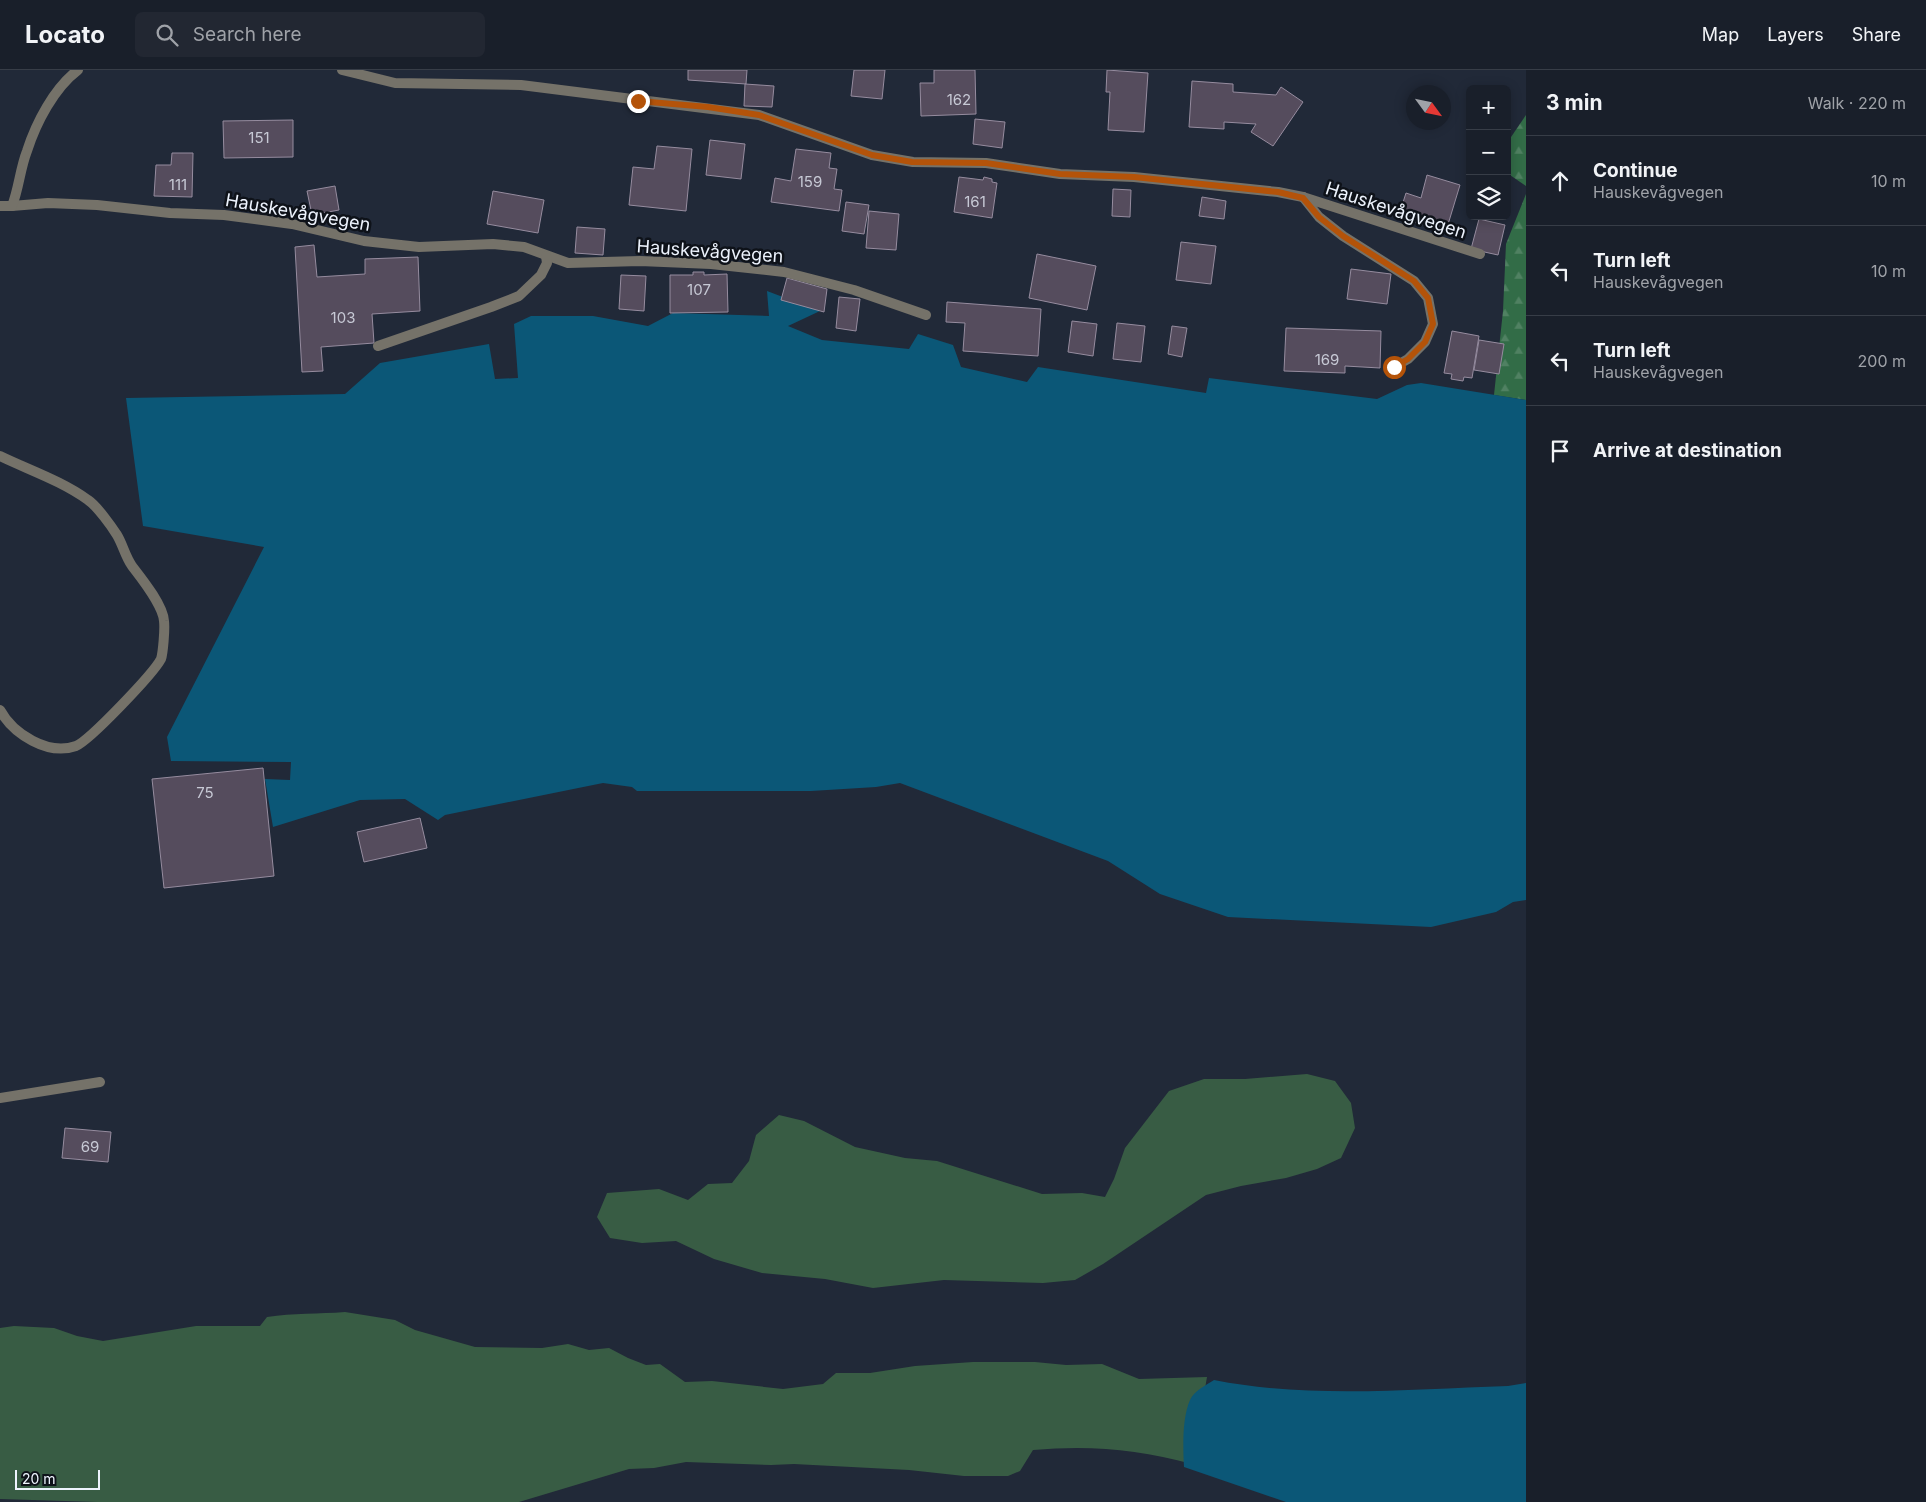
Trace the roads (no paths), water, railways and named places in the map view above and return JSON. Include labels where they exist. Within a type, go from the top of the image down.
[{"type":"street","points":[[12,206],[27,151],[46,106],[72,74],[78,70]]},
{"type":"street","name":"Hauskevågvegen","points":[[342,70],[395,83],[521,86],[759,115],[872,155],[912,162],[986,163],[1060,174],[1134,177],[1278,192],[1303,198],[1480,254]]},
{"type":"street","name":"Hauskevågvegen","points":[[1303,198],[1319,217],[1343,236],[1414,281],[1428,298],[1433,324],[1425,342],[1408,359],[1394,367]]},
{"type":"street","name":"Hauskevågvegen","points":[[0,206],[48,204],[97,205],[170,213],[224,215],[292,224],[364,241],[419,247],[493,244],[524,247],[568,263],[640,261],[711,264],[784,272],[854,290],[926,316]]},
{"type":"street","points":[[378,346],[519,296],[540,275],[547,263],[546,256]]},
{"type":"street","points":[[0,456],[58,483],[90,501],[118,536],[125,556],[151,592],[164,620],[161,658],[144,682],[98,729],[77,746],[50,748],[20,734],[5,719],[0,710]]},
{"type":"street","points":[[0,1098],[100,1082]]},
{"type":"water","points":[[767,291],[820,311],[788,326],[822,340],[909,349],[918,334],[953,345],[961,367],[1027,382],[1038,367],[1206,393],[1209,378],[1377,399],[1407,385],[1421,383],[1526,400],[1526,900],[1513,902],[1496,912],[1431,927],[1228,917],[1160,894],[1108,861],[900,783],[876,787],[811,791],[637,791],[632,787],[603,783],[445,815],[438,820],[405,799],[360,800],[273,827],[265,779],[290,780],[291,762],[171,761],[167,737],[264,547],[143,526],[126,398],[345,394],[380,363],[489,344],[495,379],[518,378],[514,324],[531,316],[593,316],[648,326],[673,313],[769,316]]},
{"type":"water","points":[[1214,1380],[1250,1386],[1323,1391],[1434,1389],[1508,1386],[1526,1383],[1526,1502],[1286,1502],[1184,1467],[1183,1451],[1187,1407],[1194,1394],[1200,1388]]}]
